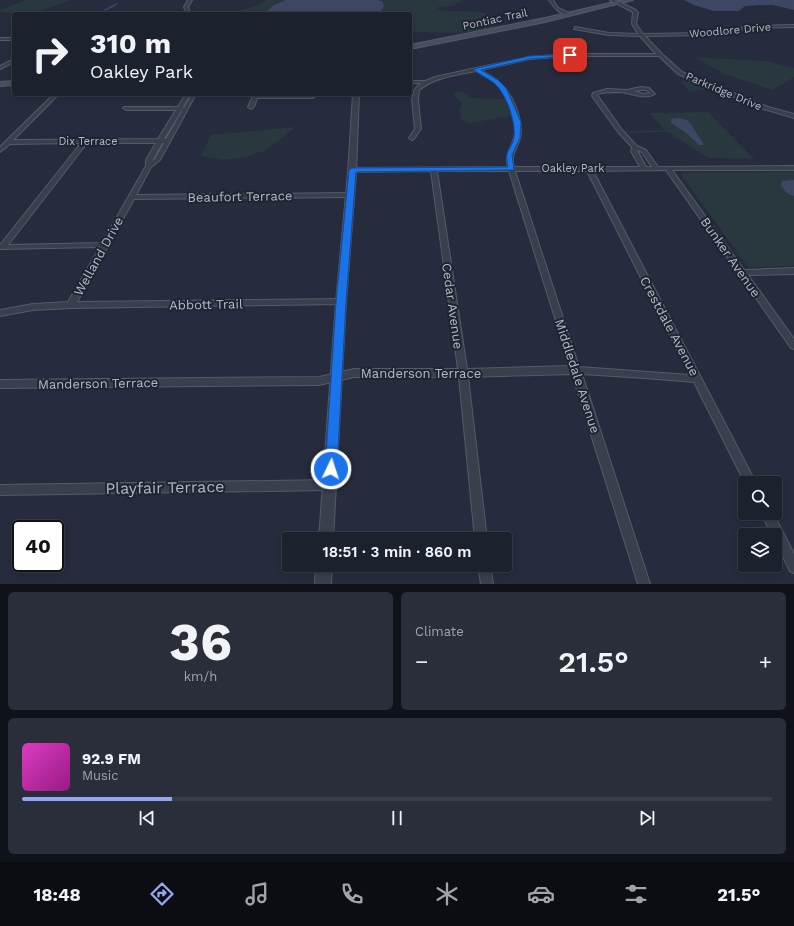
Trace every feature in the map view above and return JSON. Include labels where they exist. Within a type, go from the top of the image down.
[{"type":"main road","name":"Pontiac Trail","points":[[412,47],[575,13],[615,2],[630,0]]},
{"type":"main road","points":[[0,84],[12,83]]},
{"type":"street","points":[[188,12],[187,4],[190,0]]},
{"type":"street","points":[[551,0],[557,9],[568,14]]},
{"type":"street","points":[[605,0],[615,2]]},
{"type":"street","name":"Parkridge Drive","points":[[615,2],[634,17],[635,27],[660,55],[676,69],[687,76],[766,108],[794,115]]},
{"type":"street","points":[[555,5],[575,13]]},
{"type":"street","points":[[784,26],[794,32]]},
{"type":"street","name":"Woodlore Drive","points":[[576,28],[609,34],[642,35],[708,34],[752,27],[794,26]]},
{"type":"street","points":[[0,39],[12,39]]},
{"type":"street","points":[[412,82],[426,82],[476,69],[519,60],[548,56],[660,55]]},
{"type":"street","points":[[0,68],[12,61]]},
{"type":"street","name":"Middledale Avenue","points":[[476,69],[496,82],[504,90],[518,122],[517,138],[509,155],[512,169],[644,584]]},
{"type":"street","points":[[412,138],[418,129],[415,99],[416,89],[426,82]]},
{"type":"street","points":[[412,88],[416,89]]},
{"type":"street","points":[[628,92],[602,91],[595,93],[620,131],[635,147],[644,151],[656,168]]},
{"type":"street","points":[[0,150],[55,96]]},
{"type":"street","name":"Welland Drive","points":[[149,166],[149,160],[159,141],[187,96]]},
{"type":"street","name":"Welland Drive","points":[[0,313],[33,307],[71,305],[149,166],[157,160],[193,96]]},
{"type":"street","points":[[251,107],[255,96]]},
{"type":"street","points":[[327,532],[356,96]]},
{"type":"street","points":[[126,108],[186,108]]},
{"type":"street","points":[[1,247],[86,141]]},
{"type":"street","name":"Dix Terrace","points":[[9,142],[168,141]]},
{"type":"street","points":[[635,147],[634,151],[644,168]]},
{"type":"street","name":"Crestdale Avenue","points":[[589,168],[643,276],[747,476]]},
{"type":"street","name":"Bunker Avenue","points":[[667,168],[794,346]]},
{"type":"street","name":"Oakley Park","points":[[352,170],[794,168]]},
{"type":"street","name":"Cedar Avenue","points":[[434,169],[463,374],[480,532]]},
{"type":"street","name":"Beaufort Terrace","points":[[131,197],[349,195]]},
{"type":"street","points":[[1,247],[104,245]]},
{"type":"street","points":[[741,272],[794,271]]},
{"type":"street","name":"Abbott Trail","points":[[71,305],[341,302]]},
{"type":"street","name":"Manderson Terrace","points":[[0,384],[319,381],[354,373],[463,374],[576,370],[698,379]]},
{"type":"street","name":"Playfair Terrace","points":[[0,490],[330,485]]},
{"type":"street","points":[[771,520],[792,560]]},
{"type":"street","points":[[323,584],[324,572]]},
{"type":"street","points":[[485,572],[487,584]]},
{"type":"shaded area","points":[[26,0],[70,0],[39,12],[12,13],[0,12],[0,10]]},
{"type":"shaded area","points":[[265,0],[286,0],[274,5],[266,12],[234,12],[254,7]]},
{"type":"shaded area","points":[[379,0],[463,0],[454,4],[456,6],[438,7],[437,9],[445,11],[478,12],[494,17],[500,22],[492,27],[470,32],[412,32],[412,12],[377,12],[383,7],[383,2]]},
{"type":"shaded area","points":[[694,57],[765,61],[794,68],[794,77],[773,90],[727,75]]},
{"type":"shaded area","points":[[683,77],[710,89],[690,91],[682,84]]},
{"type":"shaded area","points":[[462,91],[472,98],[505,99],[512,116],[469,123],[461,119],[460,110],[462,104],[453,93]]},
{"type":"shaded area","points":[[708,112],[754,159],[708,158],[668,132],[627,133],[624,131],[664,130],[650,113]]},
{"type":"shaded area","points":[[295,127],[263,152],[255,153],[247,157],[222,160],[201,156],[211,135]]},
{"type":"shaded area","points":[[794,172],[794,266],[748,267],[680,173]]},
{"type":"water","points":[[286,0],[379,0],[383,2],[384,6],[379,12],[267,12],[274,5]]},
{"type":"water","points":[[684,0],[794,0],[794,10],[773,5],[760,5],[745,6],[739,11],[714,11],[694,5]]},
{"type":"water","points":[[678,118],[687,120],[690,123],[704,145],[699,145],[685,132],[671,123],[671,119]]},
{"type":"water","points":[[794,180],[794,196],[788,194],[781,186],[782,181]]},
{"type":"waterway","points":[[105,10],[117,4]]},
{"type":"route","points":[[331,469],[341,302],[352,170],[512,169],[509,161],[509,155],[517,138],[518,122],[504,90],[496,82],[476,69],[530,58],[570,55]]}]
